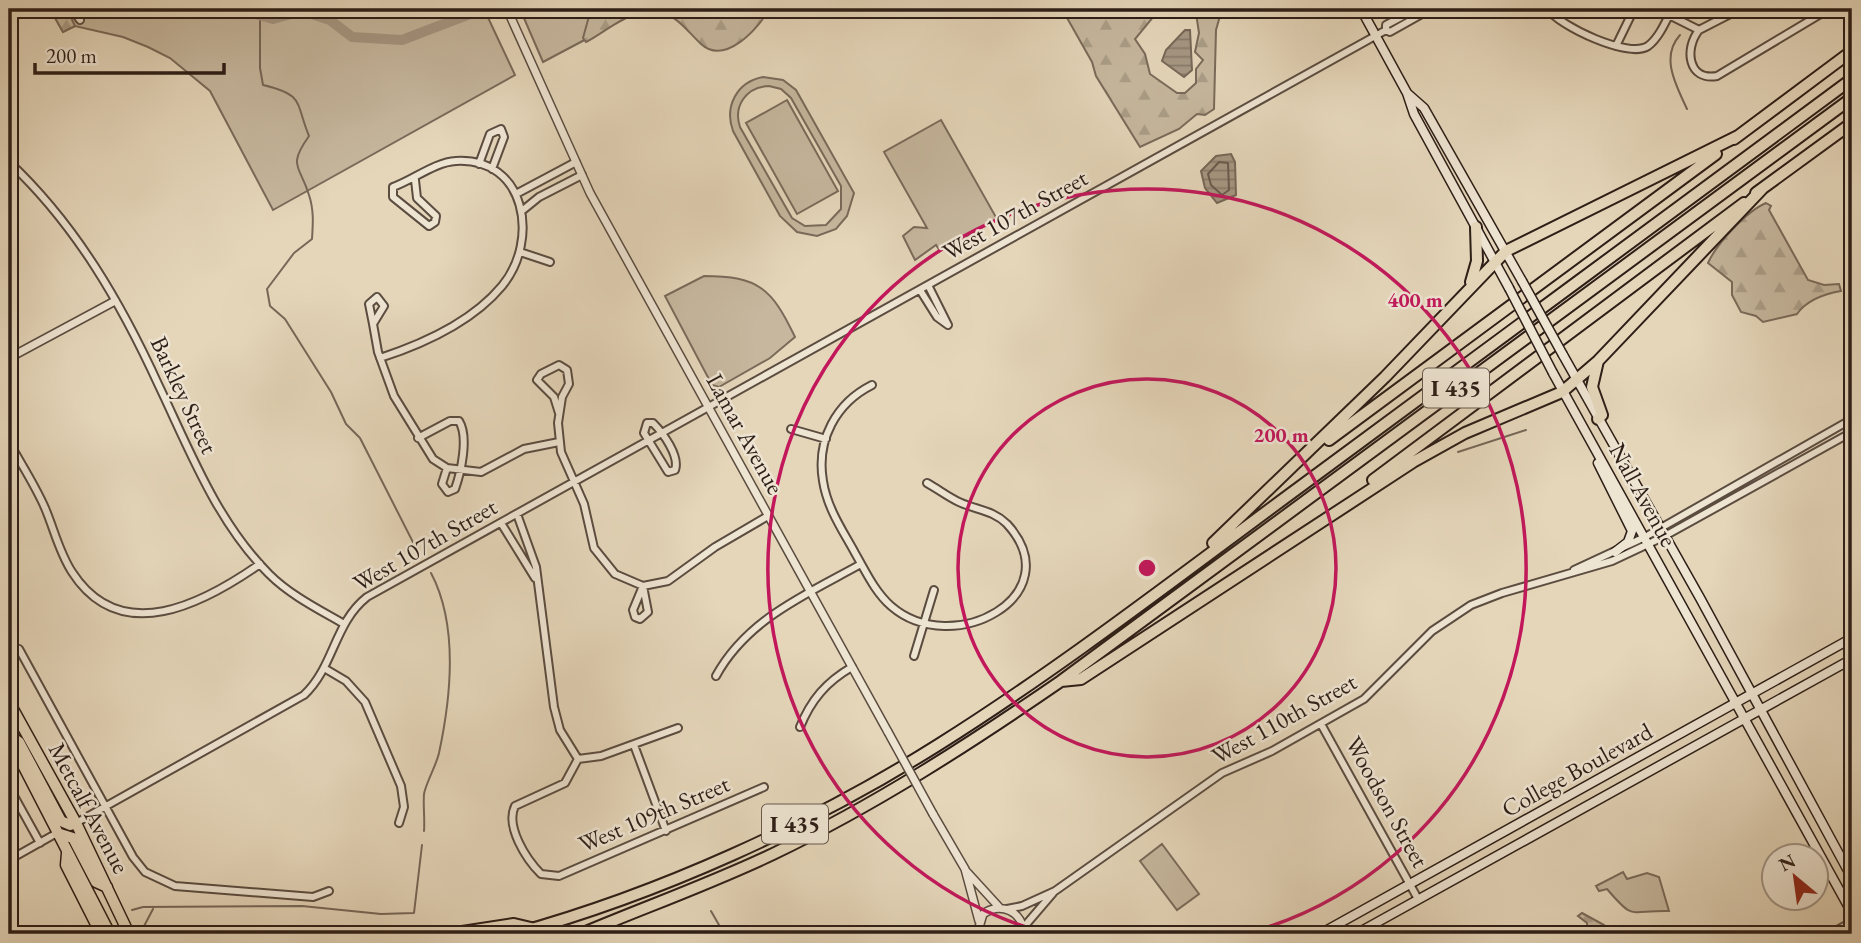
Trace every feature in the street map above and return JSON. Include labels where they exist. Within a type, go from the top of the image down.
[{"type":"highway","points":[[1288,472],[1852,51]]},
{"type":"highway","name":"I 435","points":[[514,934],[699,867],[793,825],[873,783],[991,710],[1179,576],[1852,79]]},
{"type":"highway","name":"I 435","points":[[570,934],[620,918],[733,873],[858,811],[933,767],[1061,681],[1852,98]]},
{"type":"highway","points":[[1327,517],[1406,454],[1852,122]]},
{"type":"highway","points":[[1179,576],[1385,377],[1470,285],[1506,251],[1738,136]]},
{"type":"highway","points":[[1061,681],[1081,680],[1432,451],[1562,392],[1598,361],[1762,189]]},
{"type":"highway","points":[[1470,285],[1476,261],[1476,228]]},
{"type":"highway","points":[[1598,361],[1592,387],[1602,415],[1598,419]]},
{"type":"highway","points":[[581,934],[620,918]]},
{"type":"highway","points":[[449,934],[514,924],[533,929]]},
{"type":"main road","name":"Nall Avenue","points":[[1361,9],[1408,93],[1413,114],[1495,261],[1562,392],[1738,703],[1852,913]]},
{"type":"main road","name":"Nall Avenue","points":[[1408,93],[1424,108],[1506,251],[1852,878]]},
{"type":"main road","points":[[1591,443],[1602,475],[1632,531],[1628,542],[1615,552]]},
{"type":"main road","name":"College Boulevard","points":[[1320,934],[1852,638]]},
{"type":"main road","name":"College Boulevard","points":[[1356,934],[1852,659]]},
{"type":"main road","name":"Metcalf Avenue","points":[[9,702],[76,823],[129,934]]},
{"type":"main road","points":[[9,737],[19,742],[61,821],[70,825],[76,823]]},
{"type":"main road","name":"Metcalf Avenue","points":[[9,737],[110,934]]},
{"type":"main road","points":[[57,833],[73,838],[96,882],[107,887]]},
{"type":"main road","points":[[67,852],[66,865],[100,934]]},
{"type":"street","points":[[72,9],[80,20]]},
{"type":"street","name":"Lamar Avenue","points":[[508,9],[582,175],[933,814],[965,869],[989,899],[1019,918],[1023,931]]},
{"type":"street","name":"West 107th Street","points":[[1386,30],[1386,25],[1416,9]]},
{"type":"street","name":"West 107th Street","points":[[76,823],[295,702],[313,686],[344,624],[367,597],[1376,35],[1386,30],[1390,32],[1431,9]]},
{"type":"street","points":[[1548,9],[1560,20],[1616,46],[1629,48],[1647,47],[1671,12],[1699,30]]},
{"type":"street","points":[[1616,46],[1634,9]]},
{"type":"street","points":[[1740,9],[1699,30],[1694,36],[1691,65],[1696,74],[1707,78],[1717,76],[1829,9]]},
{"type":"street","points":[[479,164],[490,134],[501,129],[504,137],[492,169]]},
{"type":"street","name":"Barkley Street","points":[[9,162],[40,192],[74,233],[116,300],[203,478],[232,528],[260,564],[292,593],[344,624]]},
{"type":"street","points":[[516,194],[576,162]]},
{"type":"street","points":[[380,358],[424,340],[475,311],[505,283],[520,252],[524,231],[523,211],[516,194],[492,169],[479,164],[446,163],[415,180],[393,187],[391,194],[425,225],[431,226],[436,216],[416,198],[415,180]]},
{"type":"street","points":[[523,211],[539,197],[582,175]]},
{"type":"street","points":[[520,252],[550,262]]},
{"type":"street","points":[[920,289],[937,317],[948,325],[928,285]]},
{"type":"street","points":[[9,358],[116,300]]},
{"type":"street","points":[[373,324],[380,358],[394,396],[427,452],[447,468],[460,471],[491,469],[524,449],[559,442]]},
{"type":"street","points":[[559,413],[569,384],[567,370],[559,365],[541,374],[537,380],[554,397],[559,413],[559,442],[564,463],[574,482],[599,557],[615,574],[643,586],[675,578],[715,547],[768,516]]},
{"type":"street","points":[[872,385],[842,405],[826,439],[822,466],[825,493],[861,564],[885,601],[902,614],[924,623],[962,626],[998,612],[1017,591],[1025,566],[1024,553],[1009,527],[994,514],[960,503],[928,483]]},
{"type":"street","name":"West 110th Street","points":[[1661,533],[1852,419]]},
{"type":"street","points":[[418,438],[450,421],[459,421],[463,431],[460,471],[454,489],[448,492],[442,484],[447,468]]},
{"type":"street","name":"West 107th Street","points":[[648,441],[643,429],[647,423],[653,423],[662,433]]},
{"type":"street","points":[[791,429],[826,439]]},
{"type":"street","name":"West 110th Street","points":[[1004,908],[1023,906],[1055,891],[1222,773],[1321,724],[1372,693],[1426,637],[1459,612],[1502,593],[1590,569],[1852,432]]},
{"type":"street","points":[[648,441],[665,471],[675,470],[676,460],[662,433]]},
{"type":"street","points":[[9,442],[44,506],[58,544],[74,575],[93,594],[109,604],[144,614],[175,611],[214,593],[260,564]]},
{"type":"street","points":[[517,514],[532,550],[546,631],[554,707],[560,730],[578,759],[634,745],[678,728]]},
{"type":"street","points":[[501,523],[536,579]]},
{"type":"street","name":"West 110th Street","points":[[1571,573],[1646,541]]},
{"type":"street","points":[[716,676],[734,650],[758,625],[861,564]]},
{"type":"street","points":[[643,586],[648,612],[640,619],[635,617],[633,610],[643,586]]},
{"type":"street","points":[[914,656],[934,590]]},
{"type":"street","points":[[19,649],[138,865],[149,875],[175,886],[313,897],[329,891]]},
{"type":"street","points":[[800,727],[811,703],[824,687],[852,667]]},
{"type":"street","points":[[324,668],[346,681],[365,702],[401,786],[404,807],[399,824]]},
{"type":"street","name":"Woodson Street","points":[[1321,724],[1418,900]]},
{"type":"street","points":[[634,745],[666,831]]},
{"type":"street","name":"West 109th Street","points":[[578,759],[565,783],[521,801],[511,813],[514,831],[541,874],[559,876],[764,787]]},
{"type":"street","points":[[9,788],[40,843]]},
{"type":"street","points":[[9,860],[57,833]]},
{"type":"street","name":"Lamar Avenue","points":[[965,869],[979,921]]},
{"type":"street","name":"West 110th Street","points":[[1023,931],[1055,891]]},
{"type":"street","points":[[976,933],[979,921],[988,911],[1004,908]]},
{"type":"street","points":[[1830,934],[1852,922]]},
{"type":"green space","points":[[50,9],[271,9],[274,13],[279,9],[484,9],[515,75],[273,210],[210,91],[170,58],[148,47],[123,37],[75,26],[63,32]]},
{"type":"green space","points":[[50,9],[67,9],[75,26],[63,32]]},
{"type":"green space","points":[[520,9],[643,9],[543,62]]},
{"type":"green space","points":[[591,9],[769,9],[758,26],[740,42],[730,48],[710,50],[675,19],[654,11],[628,17],[586,42],[583,38]]},
{"type":"green space","points":[[1062,9],[1177,9],[1166,16],[1158,11],[1135,39],[1145,54],[1150,74],[1177,93],[1185,93],[1196,83],[1196,69],[1203,60],[1195,52],[1199,33],[1196,13],[1185,9],[1222,9],[1216,30],[1214,109],[1205,115],[1197,114],[1179,129],[1140,147],[1096,76],[1092,62]]},
{"type":"green space","points":[[763,77],[783,80],[796,90],[854,193],[847,216],[836,229],[817,236],[797,232],[780,216],[733,131],[730,113],[735,96],[754,80]],"holes":[[[761,87],[781,89],[791,98],[841,186],[841,209],[826,225],[805,226],[792,218],[740,127],[738,112],[748,94]]]},
{"type":"green space","points":[[787,100],[838,191],[797,214],[746,123]]},
{"type":"green space","points":[[941,120],[997,219],[940,251],[936,245],[915,260],[903,236],[914,227],[927,228],[884,152]]},
{"type":"green space","points":[[1766,203],[1771,206],[1769,210],[1808,280],[1824,285],[1839,284],[1841,291],[1816,299],[1805,305],[1797,314],[1763,322],[1756,316],[1741,312],[1732,295],[1732,282],[1708,263],[1733,229]]},
{"type":"green space","points":[[704,276],[738,279],[762,288],[779,307],[795,337],[770,358],[719,387],[712,385],[665,296]]},
{"type":"green space","points":[[1162,844],[1199,894],[1177,910],[1140,861]]},
{"type":"green space","points":[[1623,872],[1627,879],[1647,873],[1659,877],[1669,911],[1634,912],[1623,906],[1607,889],[1599,891],[1596,886]]},
{"type":"green space","points":[[1582,913],[1604,925],[1607,934],[1588,934],[1587,923],[1578,916]]},
{"type":"water","points":[[1185,30],[1190,30],[1192,70],[1184,77],[1162,61],[1166,50]]},
{"type":"water","points":[[1231,154],[1235,162],[1236,195],[1217,203],[1205,188],[1201,171],[1216,156]]},
{"type":"waterway","points":[[238,9],[273,19],[302,11],[330,20],[352,37],[402,40],[483,9]]},
{"type":"waterway","points":[[1691,14],[1692,9]]},
{"type":"waterway","points":[[260,15],[260,68],[263,85],[286,92],[292,97],[309,136],[298,154],[297,166],[306,185],[313,217],[312,239],[294,253],[267,289],[270,306],[285,319],[331,392],[346,424],[360,438],[419,554]]},
{"type":"waterway","points":[[1680,35],[1671,52],[1671,62],[1675,81],[1687,109]]},
{"type":"waterway","points":[[1458,452],[1526,430]]},
{"type":"waterway","points":[[424,831],[424,794],[439,753],[447,709],[450,662],[446,616],[431,573]]},
{"type":"waterway","points":[[132,910],[143,907],[302,906],[381,914],[414,913],[422,845]]},
{"type":"waterway","points":[[142,930],[153,909]]},
{"type":"waterway","points":[[711,911],[719,925]]}]
